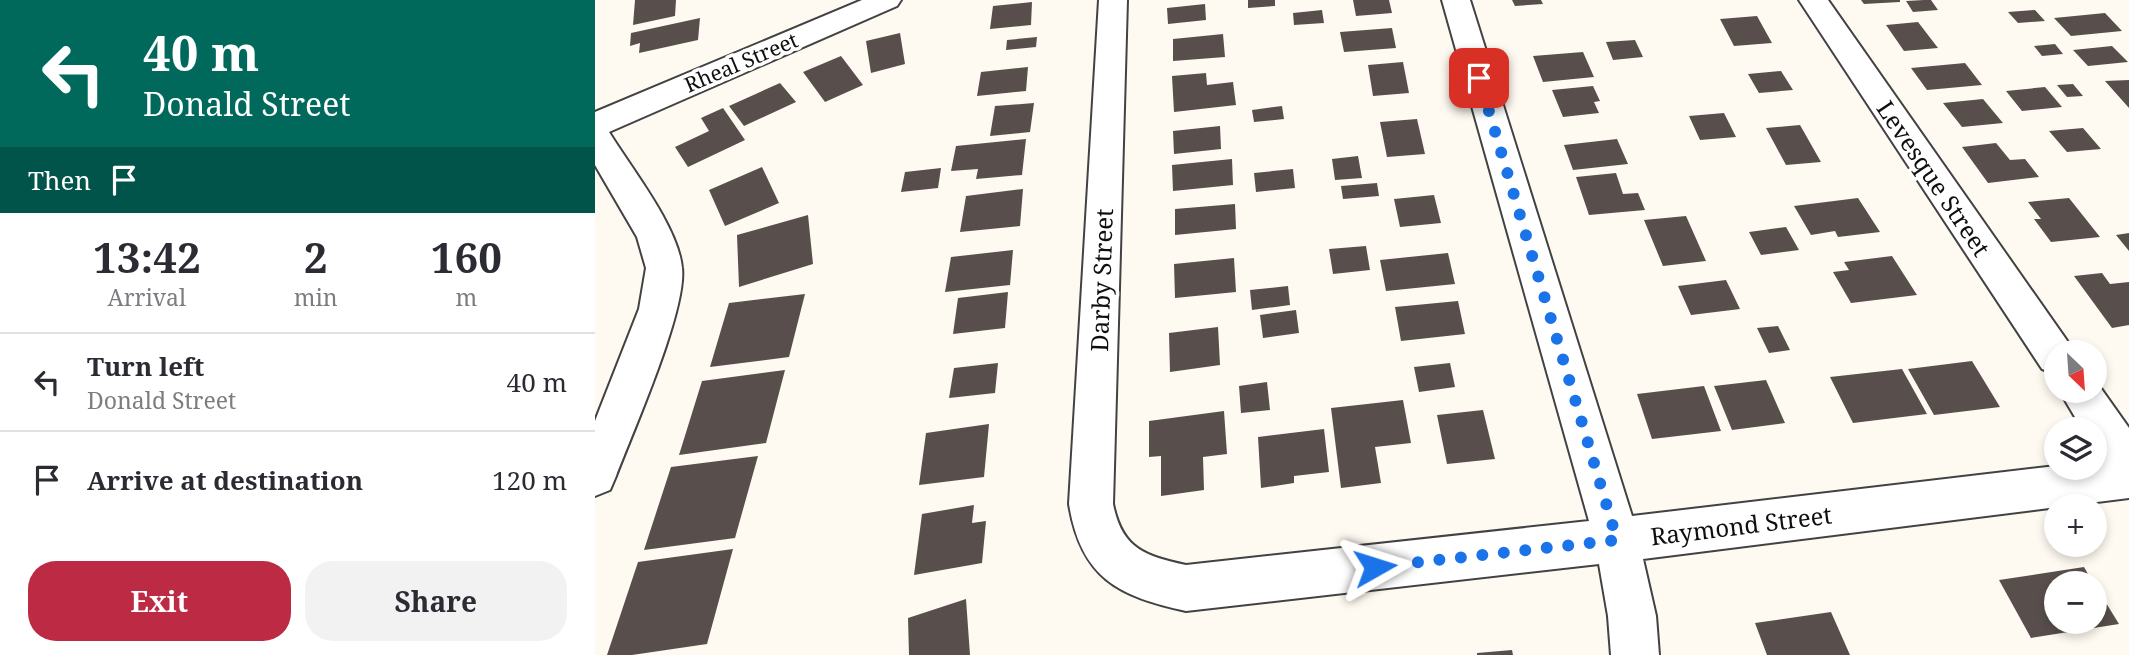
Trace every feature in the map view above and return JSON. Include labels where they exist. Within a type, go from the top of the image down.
[{"type":"street","name":"Rheal Street","points":[[595,125],[887,0]]},
{"type":"street","name":"Darby Street","points":[[1110,556],[1096,534],[1091,504],[1113,0]]},
{"type":"street","points":[[1455,0],[1617,540],[1632,616],[1635,655]]},
{"type":"street","name":"Levesque Street","points":[[1812,0],[2044,340]]},
{"type":"street","points":[[595,137],[653,235],[664,268],[658,309],[595,476]]},
{"type":"street","points":[[2088,403],[2129,463]]},
{"type":"street","name":"Raymond Street","points":[[1110,556],[1133,572],[1155,582],[1186,588],[1617,540],[2129,478]]},
{"type":"building","points":[[635,0],[676,0],[675,16],[633,25]]},
{"type":"building","points":[[1248,0],[1275,0],[1275,6],[1248,8]]},
{"type":"building","points":[[1353,0],[1389,0],[1392,13],[1356,16]]},
{"type":"building","points":[[1512,0],[1541,0],[1543,4],[1515,6]]},
{"type":"building","points":[[1861,0],[1900,0],[1900,2],[1864,4]]},
{"type":"building","points":[[1931,0],[1938,10],[1913,12],[1906,1]]},
{"type":"building","points":[[1032,2],[1031,25],[990,29],[993,6]]},
{"type":"building","points":[[1205,4],[1206,20],[1168,24],[1167,8]]},
{"type":"building","points":[[1322,10],[1324,23],[1294,25],[1293,13]]},
{"type":"building","points":[[2035,10],[2045,21],[2018,23],[2008,12]]},
{"type":"building","points":[[2105,13],[2122,31],[2071,36],[2054,18]]},
{"type":"building","points":[[1757,16],[1772,43],[1734,46],[1720,19]]},
{"type":"building","points":[[700,18],[698,40],[639,53],[640,43],[630,46],[631,33]]},
{"type":"building","points":[[1918,22],[1938,48],[1904,51],[1886,25]]},
{"type":"building","points":[[1392,28],[1396,48],[1344,52],[1340,32]]},
{"type":"building","points":[[900,33],[905,64],[871,73],[866,41]]},
{"type":"building","points":[[1223,34],[1225,57],[1173,61],[1173,39]]},
{"type":"building","points":[[1037,37],[1036,47],[1006,50],[1007,40]]},
{"type":"building","points":[[1635,40],[1643,57],[1613,60],[1606,42]]},
{"type":"building","points":[[2055,44],[2063,54],[2042,56],[2034,46]]},
{"type":"building","points":[[2112,46],[2128,62],[2088,66],[2073,50]]},
{"type":"building","points":[[1583,52],[1594,77],[1543,82],[1533,56]]},
{"type":"building","points":[[841,56],[863,85],[825,102],[803,72]]},
{"type":"building","points":[[1403,62],[1409,93],[1373,96],[1368,65]]},
{"type":"building","points":[[1965,63],[1982,85],[1927,90],[1911,68]]},
{"type":"building","points":[[1028,67],[1026,91],[977,96],[981,72]]},
{"type":"building","points":[[1781,71],[1793,90],[1759,93],[1748,74]]},
{"type":"building","points":[[1206,73],[1207,85],[1233,82],[1236,105],[1174,112],[1172,76]]},
{"type":"building","points":[[2129,80],[2129,108],[2105,81]]},
{"type":"building","points":[[780,83],[796,102],[744,126],[729,106]]},
{"type":"building","points":[[2073,84],[2083,96],[2067,97],[2057,85]]},
{"type":"building","points":[[1593,86],[1600,101],[1594,102],[1599,113],[1563,117],[1552,90]]},
{"type":"building","points":[[2045,87],[2062,107],[2022,111],[2006,91]]},
{"type":"building","points":[[1983,99],[2003,123],[1962,127],[1943,103]]},
{"type":"building","points":[[1034,103],[1030,132],[990,136],[995,106]]},
{"type":"building","points":[[1282,106],[1284,119],[1254,122],[1252,110]]},
{"type":"building","points":[[723,108],[745,140],[688,167],[675,147],[709,131],[701,118]]},
{"type":"building","points":[[1724,113],[1736,137],[1700,140],[1689,116]]},
{"type":"building","points":[[1417,119],[1425,154],[1387,157],[1380,122]]},
{"type":"building","points":[[1800,125],[1821,162],[1786,165],[1766,128]]},
{"type":"building","points":[[1220,126],[1221,149],[1174,154],[1173,131]]},
{"type":"building","points":[[2083,128],[2101,149],[2067,152],[2049,131]]},
{"type":"building","points":[[1026,139],[1022,175],[976,179],[978,169],[951,171],[956,146]]},
{"type":"building","points":[[1617,139],[1628,164],[1573,170],[1564,145]]},
{"type":"building","points":[[1996,143],[2010,160],[2025,159],[2039,177],[1988,183],[1962,147]]},
{"type":"building","points":[[1358,156],[1362,178],[1335,180],[1332,159]]},
{"type":"building","points":[[1232,159],[1233,185],[1173,191],[1172,165]]},
{"type":"building","points":[[762,167],[779,203],[725,226],[709,190]]},
{"type":"building","points":[[941,168],[938,188],[901,192],[905,172]]},
{"type":"building","points":[[1293,169],[1295,188],[1256,192],[1254,173]]},
{"type":"building","points":[[1616,173],[1623,194],[1638,193],[1645,210],[1589,215],[1576,177]]},
{"type":"building","points":[[1377,183],[1379,196],[1343,199],[1341,186]]},
{"type":"building","points":[[1023,189],[1020,226],[960,232],[966,196]]},
{"type":"building","points":[[1434,195],[1441,223],[1400,227],[1394,199]]},
{"type":"building","points":[[1858,198],[1880,232],[1838,237],[1835,231],[1811,235],[1794,206]]},
{"type":"building","points":[[2069,198],[2100,237],[2051,242],[2034,219],[2041,219],[2028,202]]},
{"type":"building","points":[[1235,204],[1236,229],[1175,235],[1175,209]]},
{"type":"building","points":[[808,215],[813,264],[739,287],[737,235]]},
{"type":"building","points":[[1686,216],[1706,261],[1663,266],[1644,220]]},
{"type":"building","points":[[1786,227],[1799,250],[1761,255],[1749,232]]},
{"type":"building","points":[[2129,233],[2129,251],[2116,235]]},
{"type":"building","points":[[1366,246],[1370,270],[1333,274],[1329,249]]},
{"type":"building","points":[[1013,250],[1010,285],[945,292],[951,257]]},
{"type":"building","points":[[1448,253],[1455,284],[1386,291],[1380,260]]},
{"type":"building","points":[[1892,256],[1917,295],[1851,303],[1833,272],[1849,270],[1844,262]]},
{"type":"building","points":[[1234,258],[1236,292],[1175,298],[1174,264]]},
{"type":"building","points":[[2102,273],[2110,284],[2129,282],[2129,325],[2112,328],[2074,276]]},
{"type":"building","points":[[1726,280],[1740,309],[1691,315],[1678,286]]},
{"type":"building","points":[[1288,286],[1290,305],[1252,310],[1250,290]]},
{"type":"building","points":[[1008,292],[1005,328],[953,334],[958,298]]},
{"type":"building","points":[[805,294],[789,357],[710,367],[729,303]]},
{"type":"building","points":[[1458,301],[1465,334],[1401,341],[1395,307]]},
{"type":"building","points":[[1296,310],[1299,333],[1263,338],[1260,315]]},
{"type":"building","points":[[1778,326],[1790,350],[1769,353],[1757,328]]},
{"type":"building","points":[[1218,327],[1220,365],[1170,372],[1169,333]]},
{"type":"building","points":[[1972,361],[2000,407],[1934,415],[1908,369]]},
{"type":"building","points":[[998,363],[995,393],[949,398],[954,368]]},
{"type":"building","points":[[1450,363],[1455,387],[1419,392],[1414,367]]},
{"type":"building","points":[[1902,369],[1927,414],[1853,423],[1830,377]]},
{"type":"building","points":[[785,370],[766,443],[679,455],[702,381]]},
{"type":"building","points":[[1766,380],[1785,423],[1732,430],[1714,386]]},
{"type":"building","points":[[1267,382],[1270,410],[1241,413],[1239,386]]},
{"type":"building","points":[[1704,386],[1721,431],[1652,439],[1637,394]]},
{"type":"building","points":[[1403,400],[1411,443],[1375,447],[1381,483],[1341,488],[1331,408]]},
{"type":"building","points":[[1483,410],[1495,459],[1447,464],[1437,415]]},
{"type":"building","points":[[1224,411],[1227,454],[1203,457],[1204,490],[1161,496],[1161,456],[1149,457],[1149,421]]},
{"type":"building","points":[[989,424],[984,477],[919,485],[926,433]]},
{"type":"building","points":[[1324,429],[1329,472],[1294,476],[1294,483],[1261,488],[1258,437]]},
{"type":"building","points":[[758,456],[735,538],[644,550],[671,467]]},
{"type":"building","points":[[974,505],[972,523],[986,521],[982,563],[914,575],[922,514]]},
{"type":"building","points":[[733,549],[707,644],[632,655],[607,655],[638,562]]},
{"type":"building","points":[[2084,567],[2086,571],[2058,571]]},
{"type":"building","points":[[2044,573],[2044,634],[2056,634],[2031,638],[1999,580]]},
{"type":"building","points":[[966,599],[970,655],[909,655],[908,618]]},
{"type":"building","points":[[2107,604],[2119,624],[2107,626]]},
{"type":"building","points":[[1831,612],[1850,655],[1767,655],[1755,623]]},
{"type":"building","points":[[1512,650],[1513,655],[1477,655],[1477,653]]},
{"type":"route","points":[[1375,567],[1617,540],[1479,78]]}]
